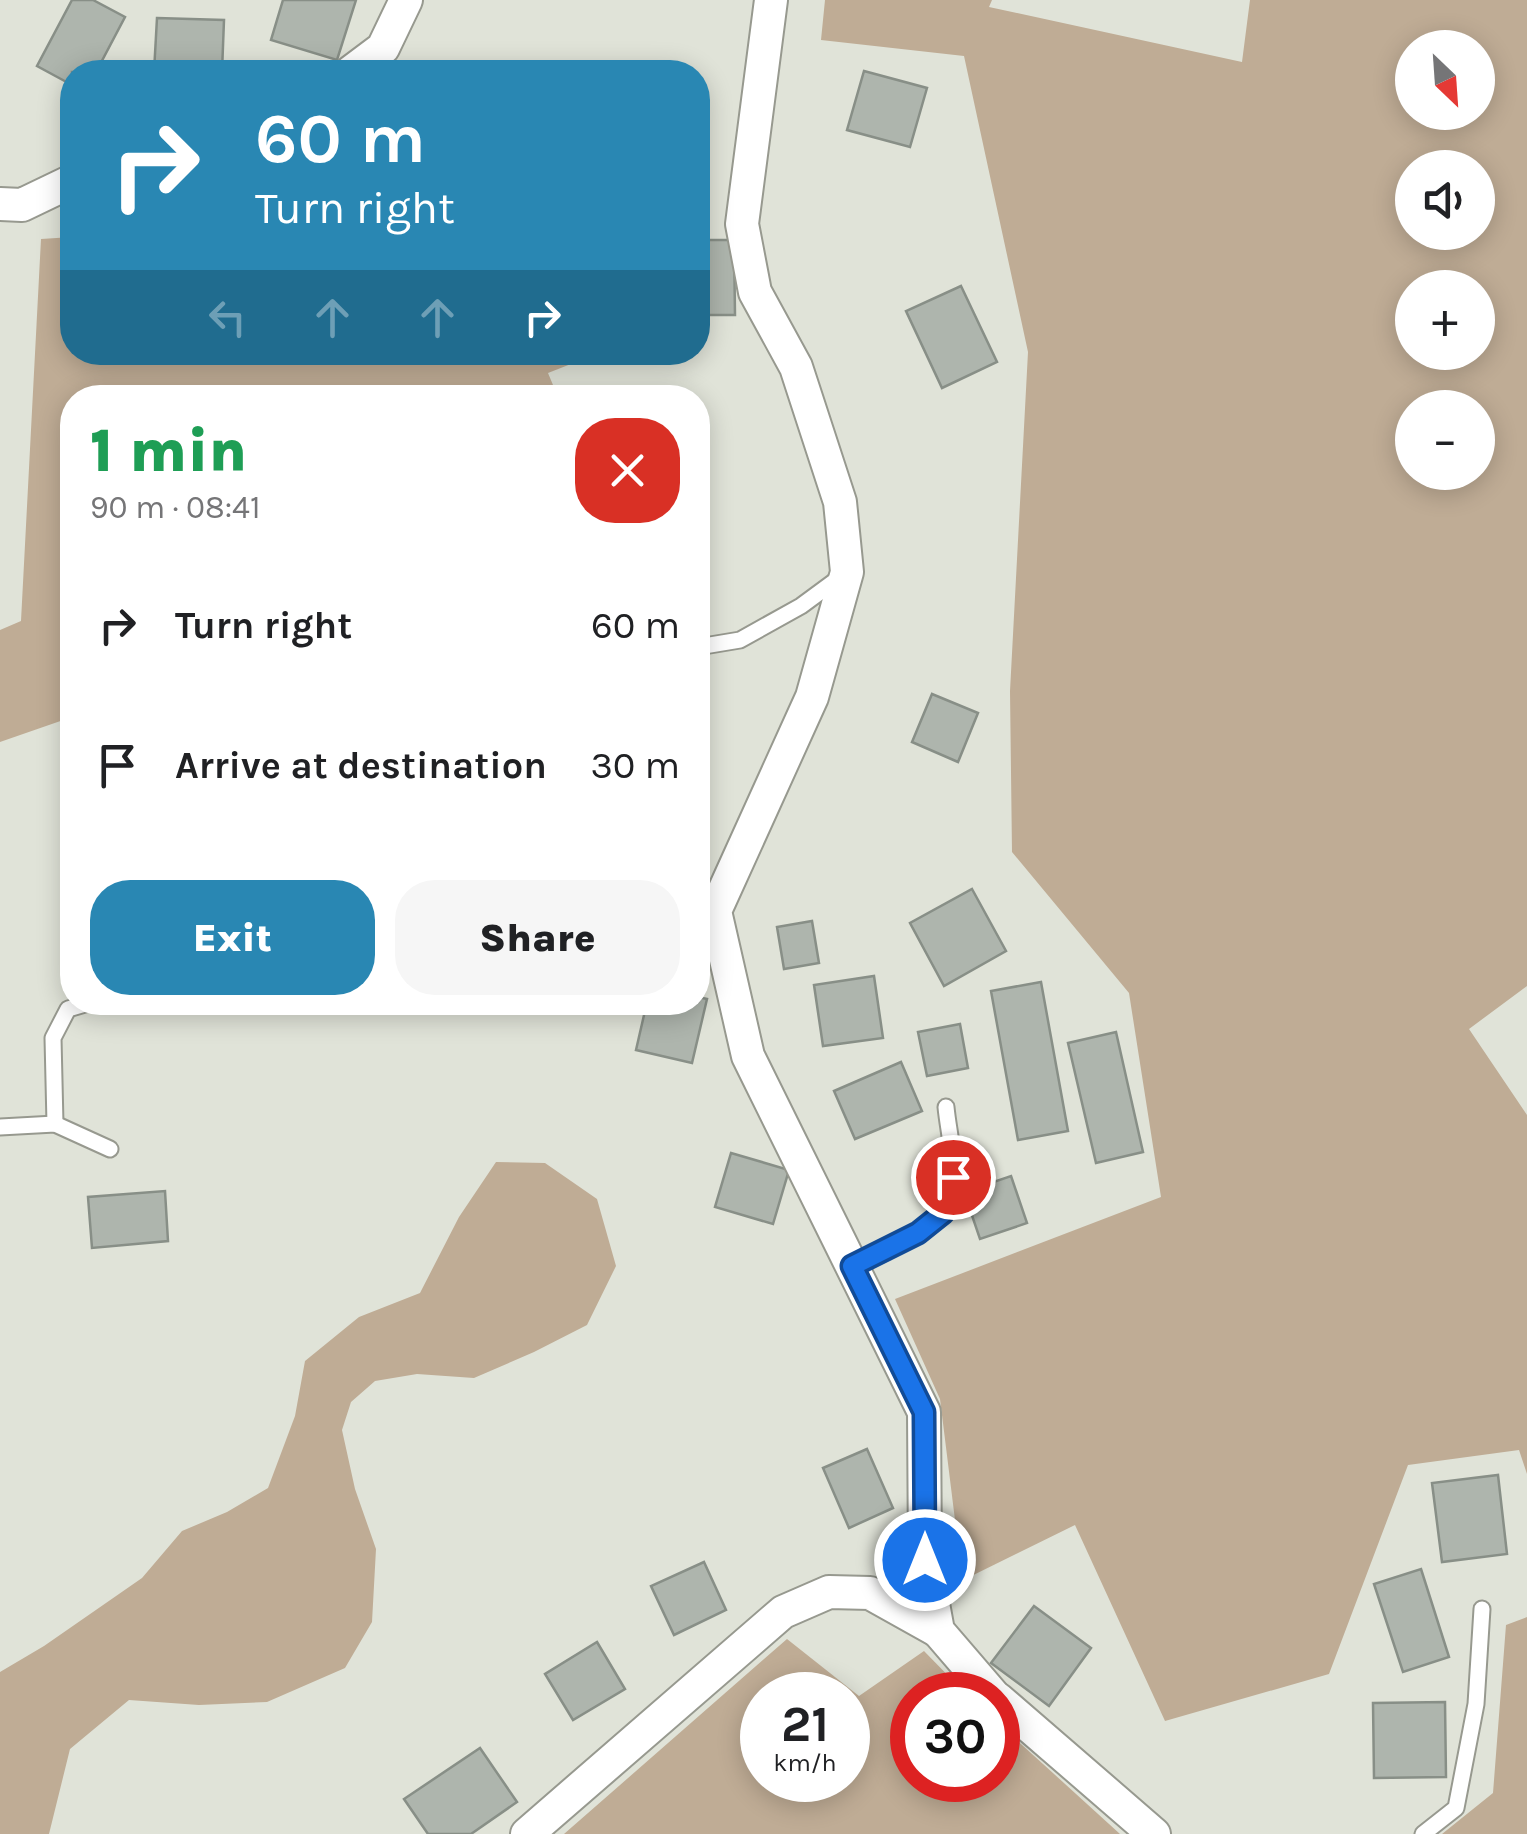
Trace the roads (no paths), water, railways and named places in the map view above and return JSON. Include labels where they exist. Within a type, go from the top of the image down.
[{"type":"street","points":[[368,60],[383,48],[406,0]]},
{"type":"street","points":[[771,0],[742,224],[756,292],[796,367],[840,502],[846,572],[812,697],[715,911],[748,1056],[924,1412],[925,1560],[938,1631]]},
{"type":"street","points":[[0,204],[22,205],[60,187]]},
{"type":"street","points":[[526,1834],[784,1612],[829,1592],[870,1594],[938,1631],[973,1672]]},
{"type":"street","points":[[1020,1719],[1154,1834]]},
{"type":"lane","points":[[710,645],[740,640],[801,606],[846,572]]},
{"type":"lane","points":[[55,1124],[53,1038],[65,1015]]},
{"type":"lane","points":[[852,1266],[918,1233],[943,1213],[953,1177],[946,1108]]},
{"type":"lane","points":[[0,1127],[55,1124],[110,1149]]},
{"type":"lane","points":[[1422,1834],[1456,1808],[1476,1704],[1482,1609]]}]
